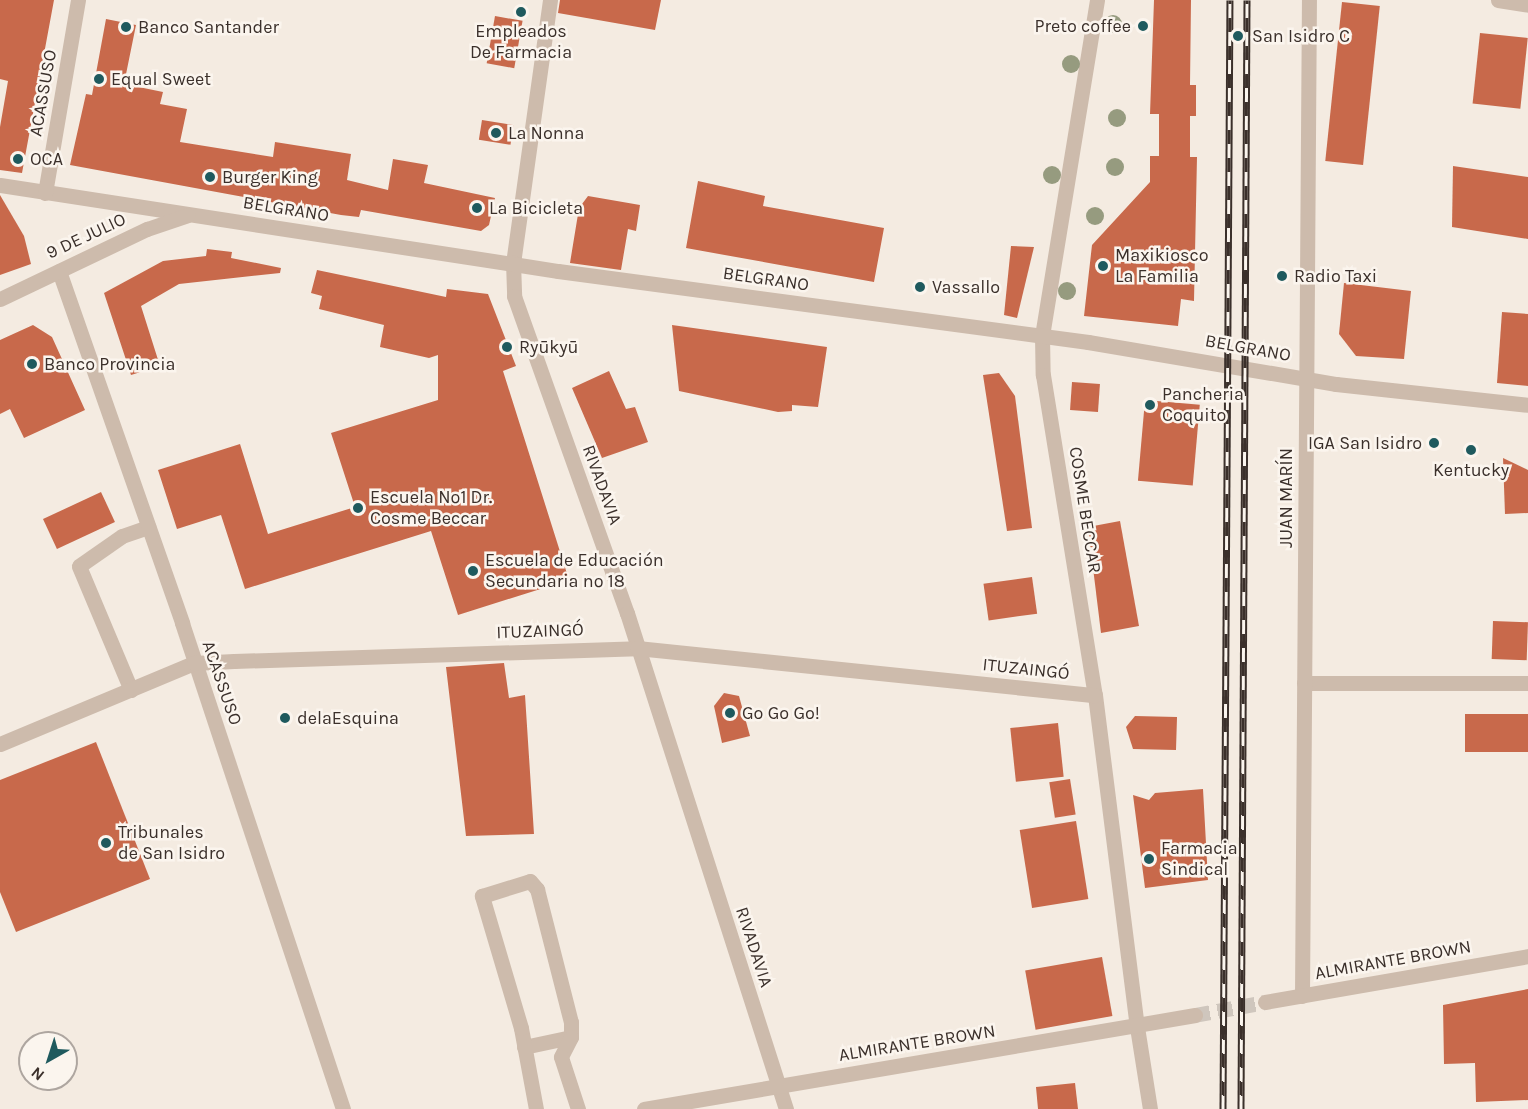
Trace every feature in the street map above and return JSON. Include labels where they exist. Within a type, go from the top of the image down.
[{"type":"street","name":"ACASSUSO","points":[[45,193],[78,0]]},
{"type":"street","name":"RIVADAVIA","points":[[549,0],[513,262],[514,296],[637,648],[786,1109]]},
{"type":"street","name":"COSME BECCAR","points":[[1097,0],[1042,336],[1044,375],[1095,695],[1137,1027],[1150,1109]]},
{"type":"street","name":"JUAN MARÍN","points":[[1302,996],[1309,0]]},
{"type":"street","points":[[1498,0],[1528,5]]},
{"type":"street","name":"BELGRANO","points":[[0,185],[513,262],[1042,336],[1308,379],[1528,405]]},
{"type":"street","name":"9 DE JULIO","points":[[0,299],[147,229],[191,214]]},
{"type":"street","name":"ACASSUSO","points":[[58,271],[148,527],[342,1109]]},
{"type":"street","points":[[131,690],[79,566],[122,536],[148,527]]},
{"type":"street","name":"ITUZAINGÓ","points":[[0,744],[194,663],[637,648],[1095,695]]},
{"type":"street","points":[[1304,683],[1528,683]]},
{"type":"street","points":[[536,1109],[524,1047],[482,896],[530,881],[537,889],[571,1037],[561,1057],[578,1109]]},
{"type":"street","name":"ALMIRANTE BROWN","points":[[1265,1002],[1528,956]]},
{"type":"street","name":"ALMIRANTE BROWN","points":[[644,1109],[1137,1027],[1196,1015]]},
{"type":"street","points":[[524,1047],[571,1037]]},
{"type":"building","points":[[0,0],[54,0],[22,173],[0,170],[0,127],[8,81],[0,79]]},
{"type":"building","points":[[560,0],[661,0],[655,30],[558,13]]},
{"type":"building","points":[[1154,0],[1191,0],[1190,85],[1196,85],[1196,116],[1190,116],[1190,157],[1197,157],[1194,301],[1181,299],[1178,326],[1084,316],[1092,245],[1150,182],[1150,156],[1159,156],[1159,114],[1150,114]]},
{"type":"building","points":[[1342,2],[1380,6],[1363,165],[1325,161]]},
{"type":"building","points":[[495,16],[523,21],[514,68],[487,63]]},
{"type":"building","points":[[106,19],[136,25],[124,84],[163,92],[160,104],[187,109],[180,142],[273,157],[275,142],[351,154],[347,180],[388,190],[393,159],[428,165],[424,183],[495,198],[489,225],[481,231],[361,210],[359,217],[341,215],[70,165],[86,94],[92,95]]},
{"type":"building","points":[[1480,33],[1528,38],[1520,109],[1473,104]]},
{"type":"building","name":"La Nonna","points":[[482,120],[514,125],[510,145],[479,140]]},
{"type":"building","points":[[1453,166],[1528,177],[1528,239],[1452,227]]},
{"type":"building","points":[[698,181],[765,196],[763,206],[884,228],[874,282],[686,248]]},
{"type":"building","points":[[0,195],[24,236],[31,264],[0,275]]},
{"type":"building","points":[[588,196],[640,205],[636,231],[628,229],[621,270],[570,263],[579,208]]},
{"type":"building","points":[[1011,246],[1034,247],[1017,318],[1004,315]]},
{"type":"building","points":[[207,249],[232,252],[231,258],[281,268],[280,273],[179,284],[141,306],[160,366],[131,375],[104,293],[163,261],[206,256]]},
{"type":"building","name":"Escuela Nº1 Dr. Cosme Beccar","points":[[317,270],[446,297],[447,289],[488,294],[516,366],[503,371],[569,580],[458,615],[431,531],[245,589],[221,515],[177,529],[158,470],[240,444],[268,534],[355,507],[331,433],[438,400],[438,355],[429,358],[380,347],[384,325],[319,309],[322,296],[311,293]]},
{"type":"building","points":[[1344,283],[1411,291],[1404,359],[1356,356],[1339,334]]},
{"type":"building","points":[[1502,312],[1528,314],[1528,386],[1497,383]]},
{"type":"building","name":"Banco Provincia","points":[[33,325],[52,337],[85,410],[24,438],[10,409],[0,414],[0,340]]},
{"type":"building","points":[[672,325],[827,347],[818,407],[792,405],[792,411],[778,412],[679,391]]},
{"type":"building","points":[[609,371],[626,409],[635,407],[648,442],[602,458],[572,388]]},
{"type":"building","points":[[999,373],[1015,396],[1032,528],[1007,531],[983,375]]},
{"type":"building","points":[[1072,382],[1100,384],[1098,412],[1070,410]]},
{"type":"building","points":[[1145,400],[1200,405],[1193,485],[1138,481]]},
{"type":"building","points":[[1503,458],[1528,470],[1528,513],[1505,514]]},
{"type":"building","points":[[101,492],[115,522],[57,549],[43,519]]},
{"type":"building","points":[[1120,521],[1139,626],[1101,633],[1088,527]]},
{"type":"building","points":[[1032,577],[1037,614],[989,620],[983,584]]},
{"type":"building","points":[[1493,621],[1528,622],[1527,660],[1492,659]]},
{"type":"building","points":[[504,663],[509,698],[525,695],[534,834],[466,836],[446,667]]},
{"type":"building","name":"Go Go Go!","points":[[724,693],[739,696],[750,736],[722,743],[714,706]]},
{"type":"building","points":[[1465,714],[1528,714],[1528,752],[1465,752]]},
{"type":"building","points":[[1135,716],[1177,717],[1176,750],[1133,749],[1126,727]]},
{"type":"building","points":[[1058,723],[1064,777],[1016,782],[1010,728]]},
{"type":"building","name":"Tribunales de San Isidro","points":[[96,742],[150,879],[16,932],[0,892],[0,780]]},
{"type":"building","points":[[1070,779],[1076,815],[1055,818],[1049,782]]},
{"type":"building","points":[[1203,789],[1208,880],[1145,888],[1133,795],[1149,800],[1155,793]]},
{"type":"building","points":[[1076,821],[1088,899],[1032,908],[1020,830]]},
{"type":"building","points":[[1102,957],[1112,1016],[1036,1030],[1025,971]]},
{"type":"building","points":[[1528,989],[1528,1100],[1476,1102],[1475,1063],[1444,1064],[1443,1005]]},
{"type":"building","points":[[1075,1083],[1078,1109],[1038,1109],[1036,1087]]},
{"type":"tunnel","points":[[1195,1015],[1265,1002]]},
{"type":"railway","points":[[1223,1109],[1230,0]]},
{"type":"railway","points":[[1241,1109],[1247,0]]},
{"type":"place","name":"Empleados De Farmacia","points":[[521,12]]},
{"type":"place","name":"Preto coffee","points":[[1143,26]]},
{"type":"place","name":"Banco Santander","points":[[126,27]]},
{"type":"place","name":"San Isidro C","points":[[1238,36]]},
{"type":"place","name":"Equal Sweet","points":[[99,79]]},
{"type":"place","name":"La Nonna","points":[[496,133]]},
{"type":"place","name":"OCA","points":[[18,159]]},
{"type":"place","name":"Burger King","points":[[210,177]]},
{"type":"place","name":"La Bicicleta","points":[[477,208]]},
{"type":"place","name":"Maxikiosco La Familia","points":[[1103,266]]},
{"type":"place","name":"Radio Taxi","points":[[1282,276]]},
{"type":"place","name":"Vassallo","points":[[920,287]]},
{"type":"place","name":"Ryūkyū","points":[[507,347]]},
{"type":"place","name":"Banco Provincia","points":[[32,364]]},
{"type":"place","name":"Pancheria Coquito","points":[[1150,405]]},
{"type":"place","name":"IGA San Isidro","points":[[1434,443]]},
{"type":"place","name":"Kentucky","points":[[1471,450]]},
{"type":"place","name":"Escuela Nº1 Dr. Cosme Beccar","points":[[358,508]]},
{"type":"place","name":"Escuela de Educación Secundaria nº 18","points":[[473,571]]},
{"type":"place","name":"Go Go Go!","points":[[730,713]]},
{"type":"place","name":"delaEsquina","points":[[285,718]]},
{"type":"place","name":"Tribunales de San Isidro","points":[[106,843]]},
{"type":"place","name":"Farmacia Sindical","points":[[1149,859]]}]
